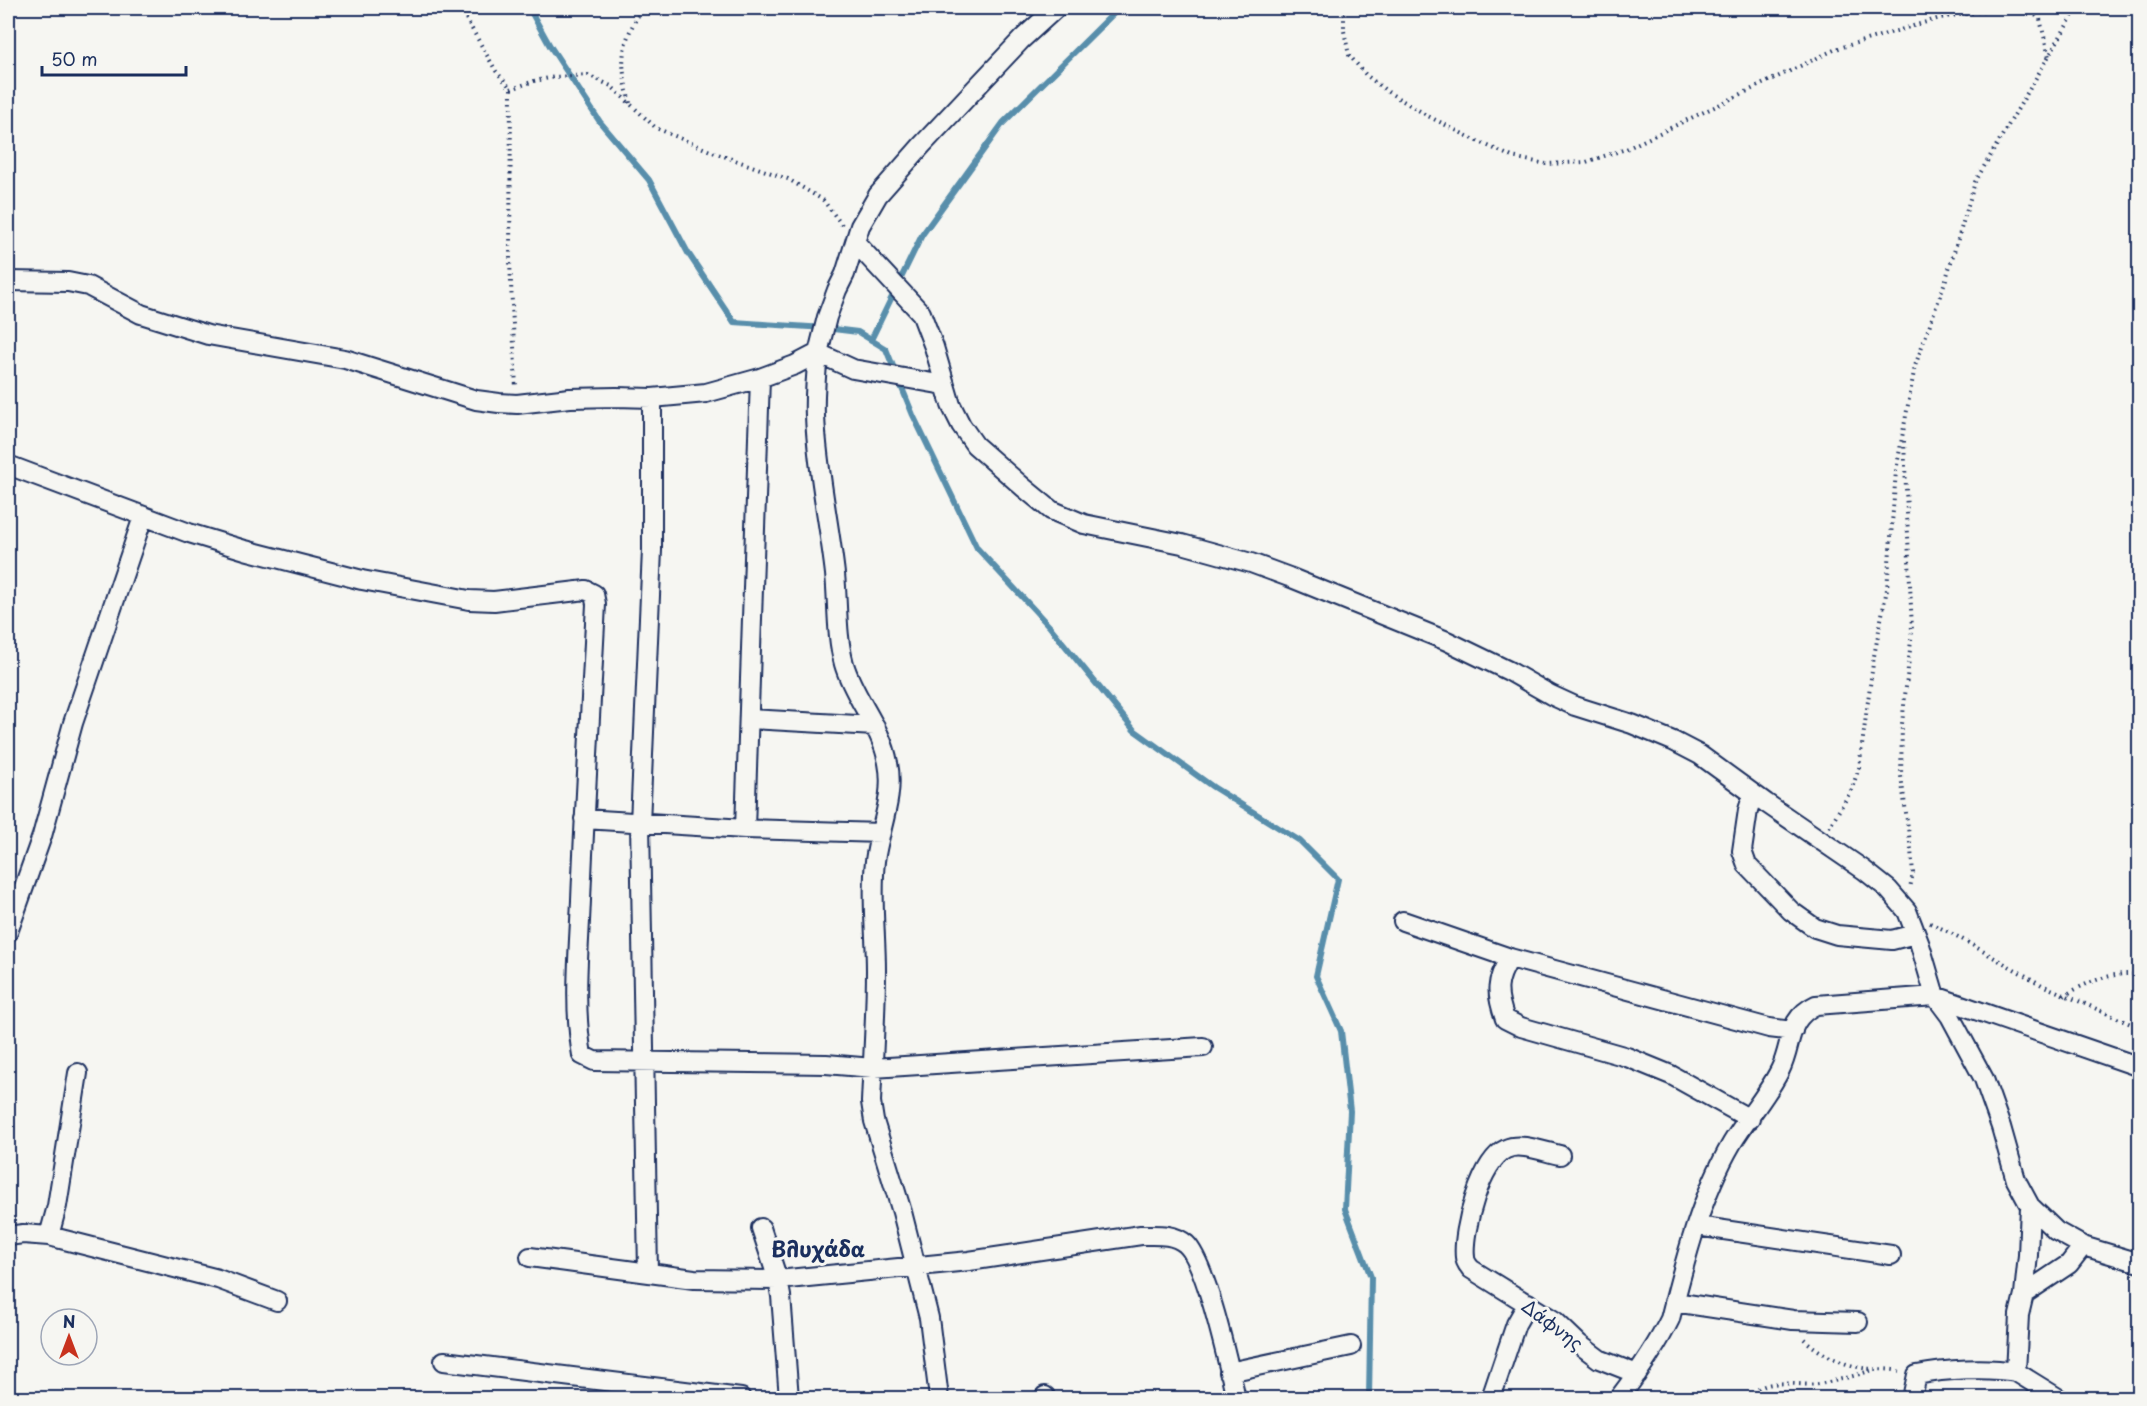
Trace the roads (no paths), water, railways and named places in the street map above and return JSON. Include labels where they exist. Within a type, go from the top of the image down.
[{"type":"street","points":[[939,1398],[930,1318],[902,1212],[874,1121],[871,1102],[876,969],[875,860],[885,817],[889,765],[875,726],[856,694],[848,675],[840,641],[835,572],[814,417],[814,389],[818,353],[827,317],[845,274],[862,221],[878,195],[1022,39],[1056,8]]},
{"type":"street","points":[[855,242],[921,313],[955,415],[975,445],[1023,488],[1059,514],[1084,524],[1182,544],[1251,564],[1399,621],[1479,656],[1559,699],[1673,741],[1700,755],[1888,889],[1906,911],[1935,996],[1950,1016],[1984,1079],[2016,1180],[2030,1206],[2056,1231],[2084,1246],[2139,1263]]},
{"type":"street","points":[[8,281],[68,282],[88,286],[141,314],[208,335],[345,359],[476,400],[517,404],[570,398],[652,398],[706,393],[760,378],[795,365],[818,353]]},
{"type":"street","points":[[818,353],[853,369],[944,385]]},
{"type":"street","points":[[745,829],[760,378]]},
{"type":"street","points":[[648,1272],[640,823],[652,550],[652,398]]},
{"type":"street","points":[[8,465],[189,533],[266,556],[362,580],[469,600],[494,601],[586,590],[594,594],[596,604],[584,819],[578,984],[579,1039],[582,1055],[594,1061],[826,1064],[873,1068],[1203,1047]]},
{"type":"street","points":[[8,932],[42,836],[73,723],[143,516]]},
{"type":"street","points":[[748,719],[875,726]]},
{"type":"street","points":[[1753,794],[1748,810],[1742,851],[1747,865],[1791,911],[1815,928],[1837,935],[1892,940],[1915,934]]},
{"type":"street","points":[[584,819],[745,829],[881,833]]},
{"type":"street","points":[[1403,921],[1510,958],[1769,1028],[1793,1031]]},
{"type":"street","points":[[1510,958],[1501,972],[1497,986],[1505,1019],[1521,1027],[1627,1056],[1660,1070],[1750,1119]]},
{"type":"street","points":[[1619,1398],[1656,1347],[1670,1319],[1708,1194],[1733,1141],[1750,1119],[1781,1069],[1797,1019],[1804,1011],[1816,1005],[1935,996],[2139,1067]]},
{"type":"street","points":[[49,1236],[63,1172],[78,1073]]},
{"type":"street","name":"Δάφνης","points":[[1560,1155],[1523,1147],[1509,1148],[1497,1154],[1486,1169],[1477,1193],[1466,1233],[1465,1260],[1471,1269],[1555,1321],[1599,1359],[1637,1374]]},
{"type":"street","points":[[2016,1372],[2019,1315],[2024,1294],[2030,1206]]},
{"type":"street","points":[[1697,1226],[1891,1255]]},
{"type":"street","points":[[761,1228],[778,1280],[789,1398]]},
{"type":"street","points":[[8,1236],[23,1234],[49,1236],[218,1279],[277,1301]]},
{"type":"street","points":[[530,1257],[694,1279],[778,1280],[969,1261],[1141,1235],[1170,1235],[1185,1243],[1197,1260],[1236,1398]]},
{"type":"street","points":[[2024,1294],[2069,1264],[2084,1246]]},
{"type":"street","points":[[1674,1302],[1793,1320],[1858,1322]]},
{"type":"street","points":[[1491,1398],[1513,1332],[1528,1304]]},
{"type":"street","points":[[1230,1372],[1351,1346]]},
{"type":"street","points":[[444,1361],[741,1398]]},
{"type":"street","points":[[1912,1398],[1917,1375],[1931,1372],[2001,1369],[2016,1372],[2058,1398]]},
{"type":"waterway","points":[[529,8],[550,46],[600,122],[649,180],[688,253],[734,322],[858,332],[886,349],[913,415],[977,548],[1050,627],[1134,730],[1213,787],[1300,841],[1338,879],[1316,976],[1341,1031],[1350,1111],[1345,1209],[1371,1277],[1369,1398]]},
{"type":"waterway","points":[[871,340],[922,235],[1003,123],[1119,8]]},
{"type":"district","name":"Βλυχάδα","points":[[818,1248]]}]
